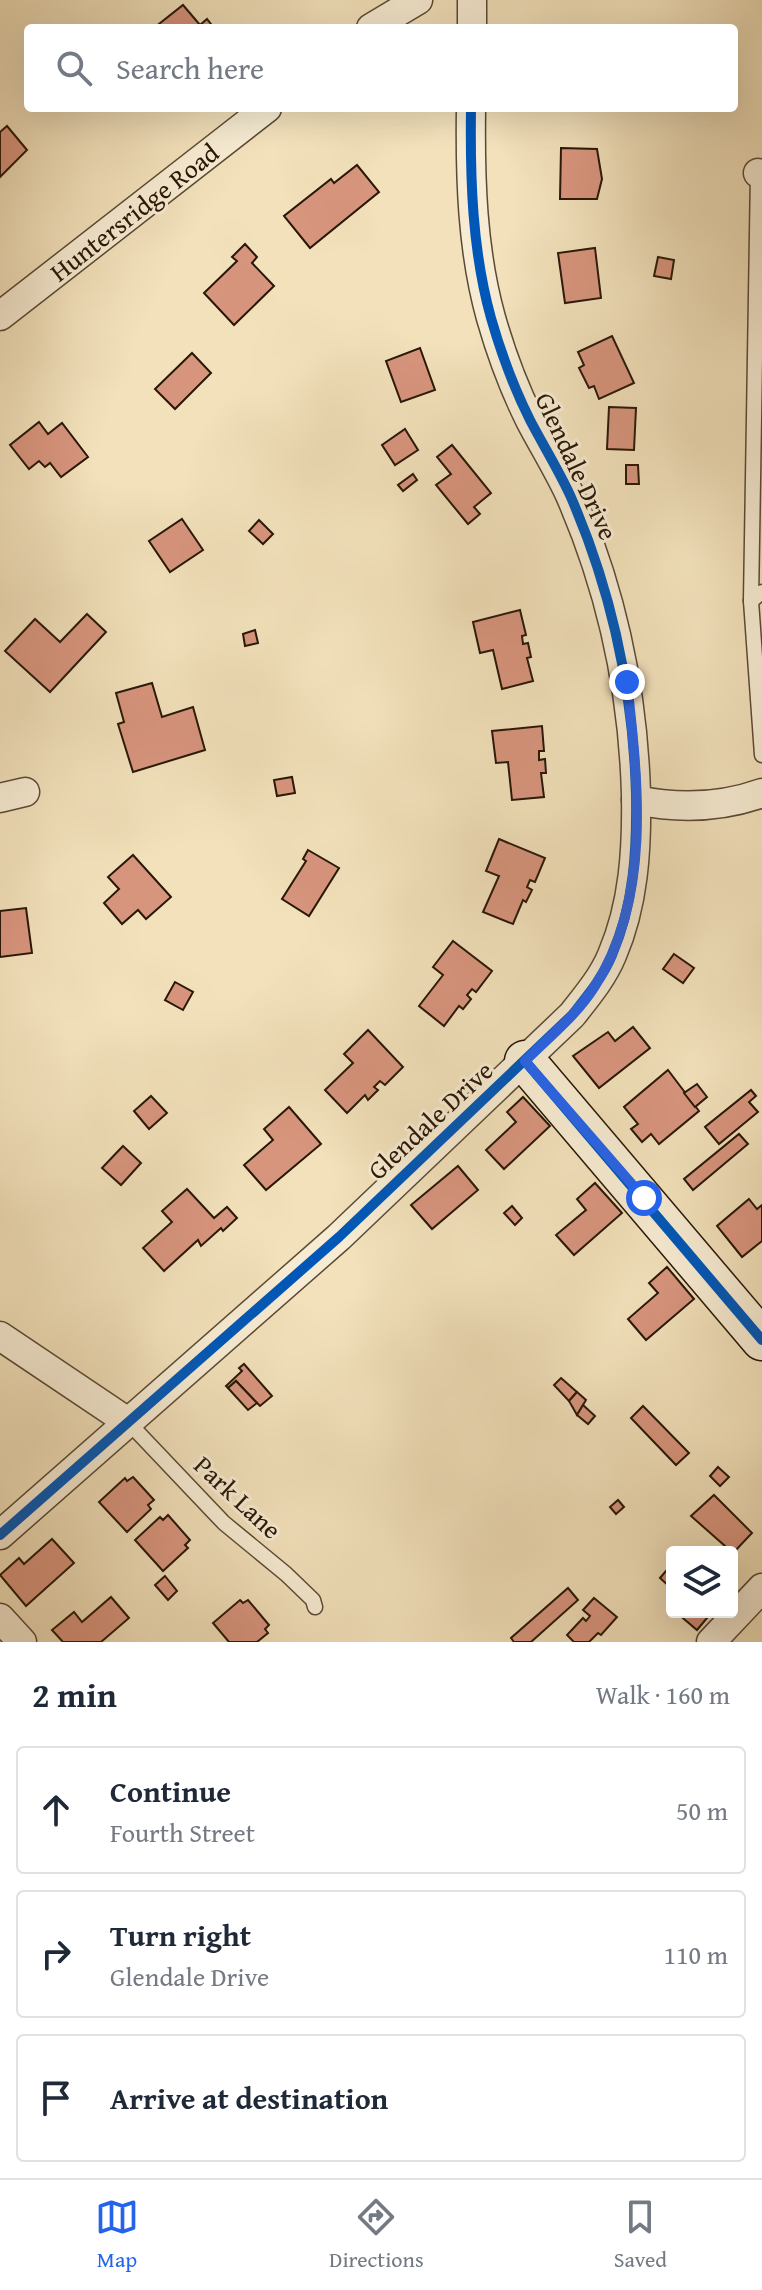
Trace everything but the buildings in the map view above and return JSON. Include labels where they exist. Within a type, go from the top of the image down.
[{"type":"street","points":[[378,24],[418,0]]},
{"type":"street","points":[[472,0],[472,24]]},
{"type":"street","name":"Huntersridge Road","points":[[0,316],[262,112]]},
{"type":"street","name":"Glendale Drive","points":[[0,1535],[339,1237],[572,1015],[595,987],[612,956],[631,891],[635,857],[634,748],[627,682],[614,620],[595,557],[569,492],[529,417],[505,362],[484,290],[471,179],[471,112]]},
{"type":"street","points":[[636,800],[658,805],[702,807],[762,793]]},
{"type":"street","points":[[525,1061],[762,1340]]},
{"type":"street","points":[[0,1336],[128,1422]]},
{"type":"street","points":[[711,1642],[762,1588]]},
{"type":"street","points":[[0,1618],[22,1642]]},
{"type":"lane","points":[[760,174],[756,596],[762,755]]},
{"type":"lane","name":"Park Lane","points":[[128,1422],[224,1523],[286,1574],[313,1600],[315,1607]]},
{"type":"cycle path","points":[[0,1535],[339,1237],[572,1015],[604,971],[619,936],[630,896],[636,835],[634,755],[625,679],[609,604],[585,531],[565,485],[530,420],[491,318],[480,266],[474,214],[471,112]]},
{"type":"cycle path","points":[[525,1061],[762,1340]]},
{"type":"route","points":[[627,682],[634,748],[636,821],[631,891],[624,921],[612,956],[595,987],[572,1015],[525,1061],[644,1198]]}]
